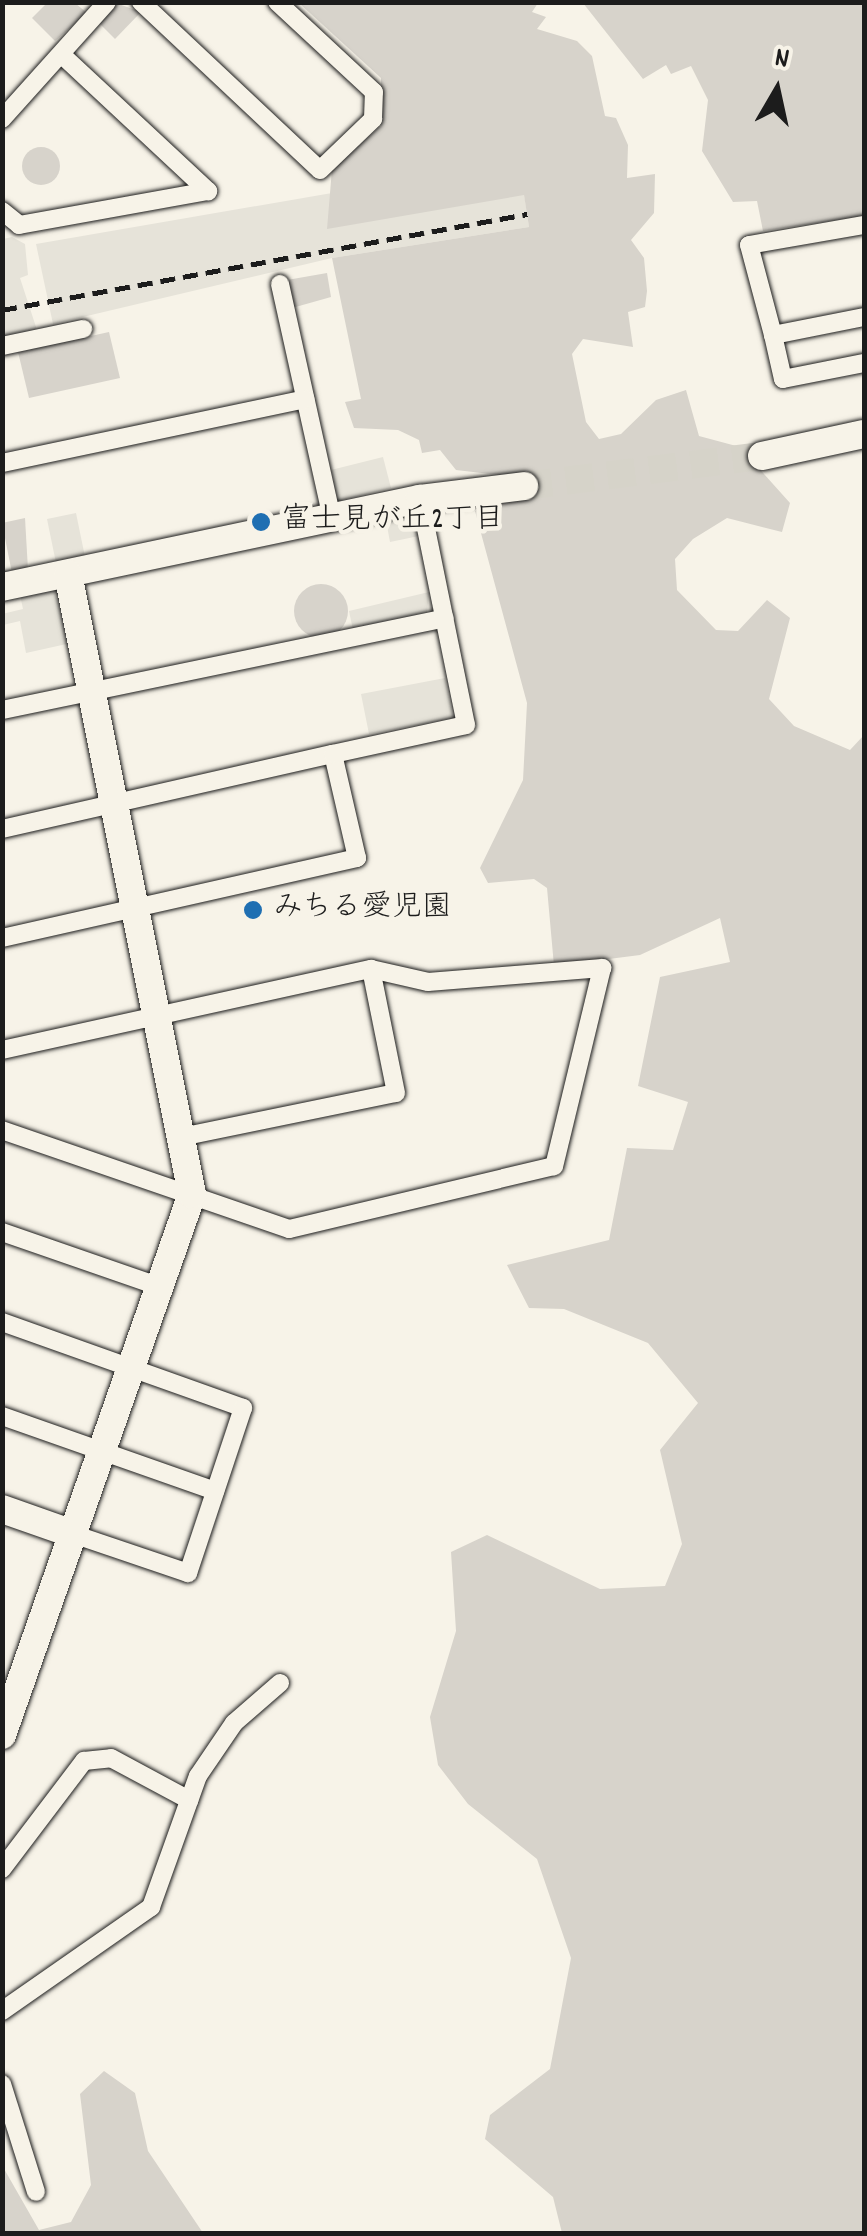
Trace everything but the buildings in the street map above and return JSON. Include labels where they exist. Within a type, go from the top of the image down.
[{"type":"street","points":[[2,119],[107,2]]},
{"type":"street","points":[[141,2],[320,170],[373,119],[374,92],[277,2]]},
{"type":"street","points":[[2,210],[19,225],[208,190],[62,55]]},
{"type":"street","points":[[864,225],[749,246],[783,378],[864,363]]},
{"type":"street","points":[[280,284],[332,518]]},
{"type":"street","points":[[773,335],[864,317]]},
{"type":"street","points":[[2,346],[83,329]]},
{"type":"street","points":[[2,463],[305,399]]},
{"type":"street","points":[[762,456],[864,434]]},
{"type":"street","points":[[2,587],[420,499],[524,486]]},
{"type":"street","points":[[2,829],[466,725],[420,499]]},
{"type":"street","points":[[2,1734],[164,1288],[192,1194],[139,908],[68,574]]},
{"type":"street","points":[[2,710],[445,618]]},
{"type":"street","points":[[2,938],[356,858],[333,754]]},
{"type":"street","points":[[2,1050],[371,969],[428,982],[602,968],[554,1166],[289,1229],[2,1130]]},
{"type":"street","points":[[181,1137],[396,1093],[371,969]]},
{"type":"street","points":[[2,1232],[164,1288]]},
{"type":"street","points":[[2,1322],[242,1408],[188,1574],[2,1508]]},
{"type":"street","points":[[2,1416],[215,1491]]},
{"type":"street","points":[[2,2011],[152,1907],[189,1800],[234,1723],[280,1683]]},
{"type":"street","points":[[2,1869],[84,1762],[110,1758],[189,1800]]},
{"type":"street","points":[[2,2084],[36,2192]]},
{"type":"shaded area","points":[[47,3],[75,3],[87,13],[55,41],[32,18]]},
{"type":"shaded area","points":[[116,3],[141,12],[115,39],[98,22]]},
{"type":"shaded area","points":[[299,3],[538,3],[532,12],[546,17],[537,29],[577,41],[592,56],[605,116],[616,118],[628,145],[627,178],[655,174],[654,213],[631,240],[644,258],[647,291],[645,307],[628,312],[633,347],[583,339],[572,354],[586,422],[599,439],[621,434],[656,400],[686,390],[699,436],[740,447],[790,503],[782,532],[727,518],[693,539],[675,559],[677,590],[716,630],[738,631],[767,600],[790,618],[769,699],[794,726],[850,750],[864,735],[864,2233],[562,2233],[553,2197],[485,2139],[490,2115],[550,2069],[571,1958],[537,1859],[468,1804],[438,1765],[430,1717],[456,1631],[451,1552],[487,1535],[600,1589],[665,1586],[682,1544],[660,1450],[698,1403],[648,1343],[564,1309],[529,1308],[507,1265],[609,1240],[627,1148],[673,1150],[688,1102],[638,1086],[660,977],[730,962],[720,918],[640,955],[554,966],[547,888],[534,879],[488,883],[480,868],[523,780],[527,703],[475,511],[505,496],[499,475],[456,470],[440,450],[422,453],[419,440],[398,430],[354,428],[345,402],[361,399],[332,258],[529,227],[524,195],[327,229],[332,169],[381,126],[381,78]]},
{"type":"shaded area","points":[[583,3],[864,3],[864,216],[763,231],[757,201],[733,202],[702,151],[708,100],[691,66],[671,74],[666,65],[643,79]]},
{"type":"shaded area","points":[[41,147],[55,152],[60,166],[55,180],[41,185],[27,180],[22,166],[27,152]]},
{"type":"shaded area","points":[[332,193],[328,228],[524,194],[529,227],[332,258],[53,324],[36,244]]},
{"type":"shaded area","points":[[12,237],[25,244],[28,275],[20,278],[37,330],[3,337],[3,239]]},
{"type":"shaded area","points":[[327,273],[331,297],[292,308],[287,280]]},
{"type":"shaded area","points":[[109,332],[120,378],[29,398],[18,352]]},
{"type":"shaded area","points":[[383,457],[391,488],[338,501],[331,470]]},
{"type":"shaded area","points":[[407,511],[419,536],[390,542],[385,515]]},
{"type":"shaded area","points":[[76,513],[85,557],[56,563],[47,519]]},
{"type":"shaded area","points":[[25,518],[28,570],[12,573],[2,523]]},
{"type":"shaded area","points":[[321,584],[340,592],[348,611],[340,630],[321,638],[302,630],[294,611],[302,592]]},
{"type":"shaded area","points":[[53,588],[71,643],[26,653],[20,621],[3,625],[2,614],[23,609],[20,595]]},
{"type":"shaded area","points":[[429,592],[427,613],[353,630],[349,611]]},
{"type":"shaded area","points":[[445,678],[453,718],[369,734],[361,694]]},
{"type":"shaded area","points":[[104,2071],[135,2093],[148,2151],[203,2233],[3,2233],[3,2167],[39,2230],[71,2222],[91,2185],[80,2094]]},
{"type":"tunnel","points":[[524,486],[762,456]]},
{"type":"railway","points":[[2,310],[527,214]]},
{"type":"place","name":"富士見が丘2丁目","points":[[261,522]]},
{"type":"place","name":"みちる愛児園","points":[[253,910]]}]
